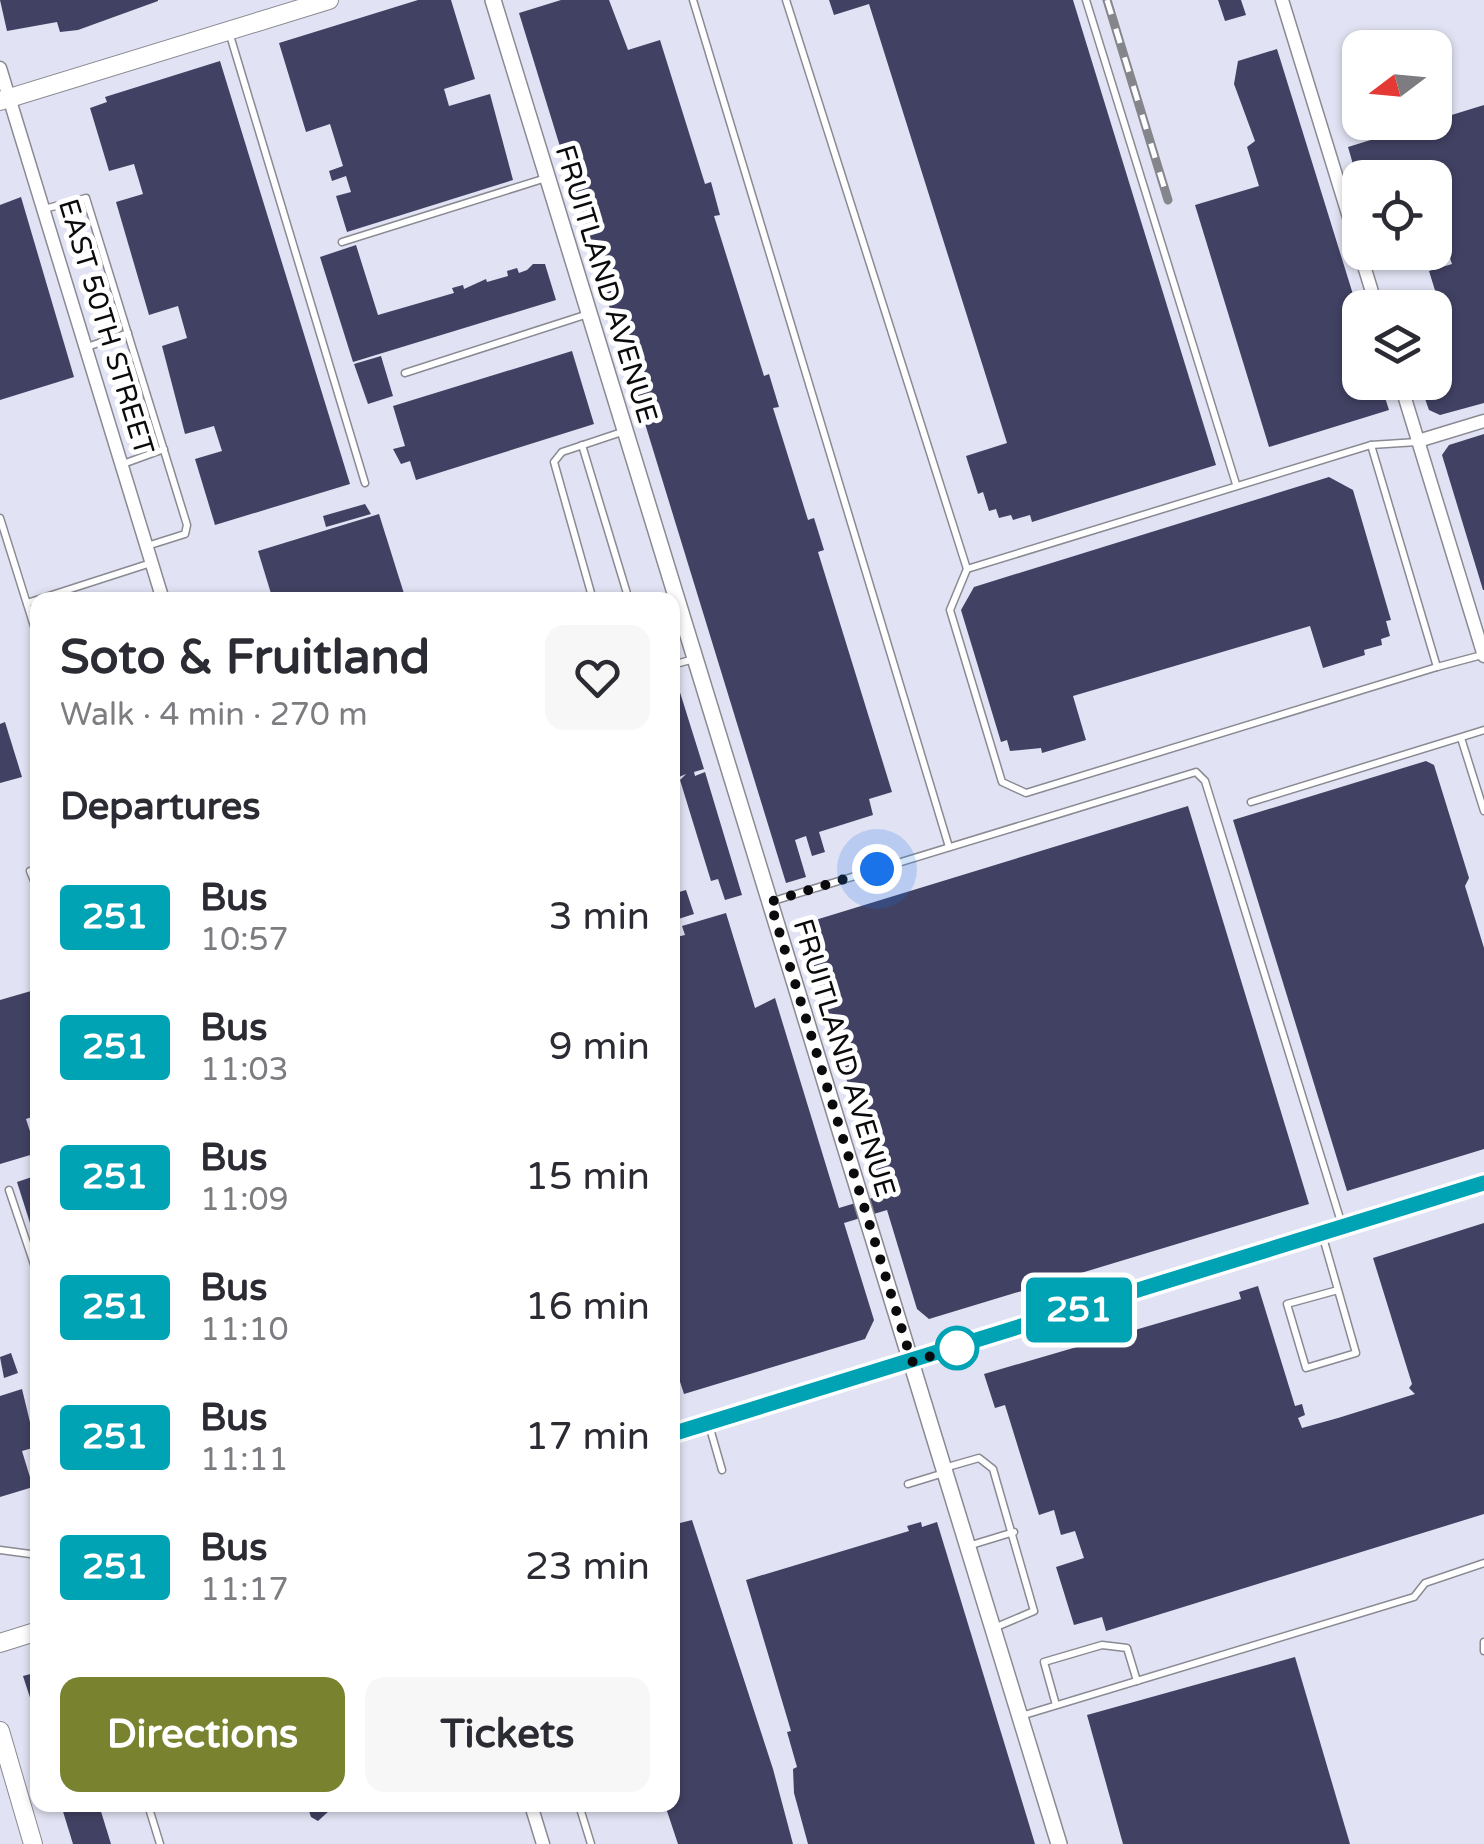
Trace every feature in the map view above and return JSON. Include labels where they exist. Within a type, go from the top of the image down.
[{"type":"main road","points":[[5,100],[329,0]]},
{"type":"main road","points":[[680,1432],[1484,1183]]},
{"type":"main road","points":[[0,1643],[30,1634]]},
{"type":"main road","points":[[0,1732],[34,1844]]},
{"type":"street","name":"FRUITLAND AVENUE","points":[[493,0],[675,592]]},
{"type":"street","points":[[1282,0],[1371,290]]},
{"type":"street","name":"EAST 50TH STREET","points":[[0,68],[5,100],[43,209],[161,592]]},
{"type":"street","points":[[1405,400],[1484,655]]},
{"type":"street","points":[[1418,442],[1484,421]]},
{"type":"street","name":"FRUITLAND AVENUE","points":[[680,607],[1059,1844]]},
{"type":"street","points":[[533,1812],[542,1844]]},
{"type":"lane","points":[[694,0],[948,847]]},
{"type":"lane","points":[[786,0],[967,570],[950,610],[1002,782],[1026,793],[1484,655]]},
{"type":"lane","points":[[1086,0],[1236,484]]},
{"type":"lane","points":[[229,31],[365,483]]},
{"type":"lane","points":[[342,242],[548,177]]},
{"type":"lane","points":[[43,209],[86,198],[164,449],[188,528],[185,534],[147,546]]},
{"type":"lane","points":[[405,373],[590,314]]},
{"type":"lane","points":[[86,348],[128,334]]},
{"type":"lane","points":[[591,592],[554,462],[562,452],[626,431]]},
{"type":"lane","points":[[967,570],[1370,445],[1418,442]]},
{"type":"lane","points":[[582,445],[626,592]]},
{"type":"lane","points":[[1370,445],[1437,667]]},
{"type":"lane","points":[[122,465],[164,449]]},
{"type":"lane","points":[[0,518],[30,613]]},
{"type":"lane","points":[[61,592],[152,563]]},
{"type":"lane","points":[[680,663],[696,659]]},
{"type":"lane","points":[[1251,802],[1484,730]]},
{"type":"lane","points":[[1461,738],[1484,811]]},
{"type":"lane","points":[[770,902],[1196,772],[1205,781],[1342,1226]]},
{"type":"lane","points":[[9,1190],[30,1252]]},
{"type":"lane","points":[[1322,1233],[1356,1353],[1306,1368],[1287,1304],[1338,1290]]},
{"type":"lane","points":[[708,1424],[722,1470]]},
{"type":"lane","points":[[908,1484],[978,1458],[994,1469],[1034,1611],[993,1628]]},
{"type":"lane","points":[[968,1546],[1014,1532]]},
{"type":"lane","points":[[0,1550],[30,1555]]},
{"type":"lane","points":[[1020,1716],[1414,1598],[1426,1583],[1484,1563]]},
{"type":"lane","points":[[1484,1642],[1484,1651]]},
{"type":"lane","points":[[1056,1705],[1044,1662],[1102,1645],[1127,1648],[1137,1681]]},
{"type":"lane","points":[[150,1812],[160,1844]]},
{"type":"lane","points":[[581,1812],[591,1844]]},
{"type":"shaded area","points":[[0,0],[1484,0],[1484,1844],[0,1844]]},
{"type":"building","points":[[0,0],[158,1],[78,30],[60,32],[57,22],[7,31]]},
{"type":"building","points":[[418,0],[451,0],[475,79],[444,89],[449,106],[490,94],[513,180],[347,232],[336,196],[351,192],[346,176],[332,181],[329,171],[343,166],[330,124],[306,132],[279,43]]},
{"type":"building","points":[[561,0],[609,0],[628,50],[660,40],[705,184],[711,182],[720,215],[714,216],[764,376],[769,374],[779,407],[773,408],[808,520],[814,518],[824,550],[818,552],[892,792],[869,799],[873,815],[819,832],[825,852],[812,856],[806,836],[795,840],[806,877],[786,883],[519,13]]},
{"type":"building","points":[[829,0],[1073,0],[1216,465],[1032,522],[1030,515],[1013,520],[1011,515],[999,518],[996,509],[989,511],[983,492],[978,494],[966,456],[1007,443],[869,4],[834,15]]},
{"type":"building","points":[[1218,0],[1241,0],[1246,15],[1225,21]]},
{"type":"building","points":[[1277,49],[1342,259],[1342,270],[1345,270],[1352,290],[1342,290],[1342,400],[1386,400],[1389,410],[1269,447],[1195,205],[1259,186],[1247,147],[1255,141],[1234,84],[1238,61]]},
{"type":"building","points":[[220,61],[350,484],[215,525],[195,459],[222,451],[214,426],[185,434],[162,346],[187,338],[178,306],[149,315],[116,202],[143,194],[134,164],[109,171],[90,108],[107,102],[105,97]]},
{"type":"building","points":[[1484,105],[1484,403],[1440,415],[1429,410],[1425,400],[1452,400],[1452,290],[1435,290],[1429,271],[1452,270],[1452,160],[1352,160],[1348,147],[1371,140],[1452,140],[1452,115]]},
{"type":"building","points":[[21,197],[74,377],[0,400],[0,205]]},
{"type":"building","points":[[356,245],[378,315],[454,293],[452,288],[463,285],[464,289],[486,279],[487,282],[508,276],[507,271],[517,268],[519,273],[533,264],[545,264],[556,300],[353,362],[320,257]]},
{"type":"building","points":[[572,351],[594,424],[416,480],[410,461],[401,464],[393,449],[405,446],[393,406]]},
{"type":"building","points":[[381,356],[393,396],[368,404],[354,364]]},
{"type":"building","points":[[1484,434],[1483,590],[1442,455],[1449,445]]},
{"type":"building","points":[[1329,477],[1353,490],[1391,620],[1386,621],[1390,636],[1381,639],[1382,645],[1364,650],[1365,655],[1323,668],[1310,626],[1073,696],[1086,740],[1042,753],[1041,748],[1010,751],[1007,740],[1001,742],[961,610],[974,587]]},
{"type":"building","points":[[365,504],[371,514],[326,527],[323,516]]},
{"type":"building","points":[[379,514],[403,592],[271,592],[258,551]]},
{"type":"building","points":[[680,692],[704,769],[694,772],[695,776],[705,772],[742,895],[725,900],[718,879],[711,881],[680,780],[686,774],[680,777]]},
{"type":"building","points":[[5,722],[22,777],[0,783],[0,724]]},
{"type":"building","points":[[1426,761],[1434,765],[1469,878],[1465,886],[1484,948],[1484,1149],[1347,1191],[1233,820]]},
{"type":"building","points":[[1188,806],[1309,1204],[929,1319],[917,1309],[887,1210],[844,1223],[874,1320],[865,1339],[684,1394],[680,1382],[680,936],[685,935],[682,926],[726,913],[755,1008],[775,998],[839,1208],[882,1195],[799,925]]},
{"type":"building","points":[[686,890],[694,914],[680,918],[680,892]]},
{"type":"building","points":[[30,991],[30,1118],[26,1119],[30,1155],[0,1164],[0,1000]]},
{"type":"building","points":[[30,1178],[30,1223],[17,1182]]},
{"type":"building","points":[[1484,1223],[1484,1514],[1106,1631],[1102,1617],[1074,1625],[1056,1567],[1084,1558],[1075,1531],[1061,1535],[1054,1510],[1039,1515],[1005,1405],[995,1408],[984,1374],[1241,1299],[1239,1292],[1258,1286],[1295,1406],[1302,1404],[1305,1415],[1298,1418],[1302,1428],[1338,1418],[1415,1394],[1409,1388],[1412,1384],[1373,1258]]},
{"type":"building","points":[[11,1353],[18,1373],[4,1378],[0,1357]]},
{"type":"building","points":[[22,1389],[30,1422],[30,1449],[22,1451],[30,1488],[0,1497],[0,1396]]},
{"type":"building","points":[[692,1520],[773,1769],[793,1844],[678,1844],[667,1812],[680,1812],[680,1523]]},
{"type":"building","points":[[921,1522],[922,1527],[937,1522],[1035,1844],[808,1844],[794,1793],[793,1769],[797,1767],[787,1732],[791,1731],[746,1580],[909,1531],[907,1526]]},
{"type":"building","points":[[1295,1657],[1350,1844],[1123,1844],[1087,1715]]},
{"type":"building","points":[[30,1674],[30,1698],[23,1676]]},
{"type":"building","points":[[63,1812],[101,1812],[111,1844],[73,1844]]},
{"type":"building","points":[[309,1812],[328,1812],[318,1821]]},
{"type":"railway","points":[[1107,0],[1168,200]]},
{"type":"bus line","name":"251","points":[[680,1432],[1484,1183]]},
{"type":"route","points":[[877,869],[770,902],[912,1362],[963,1346],[957,1348]]}]
